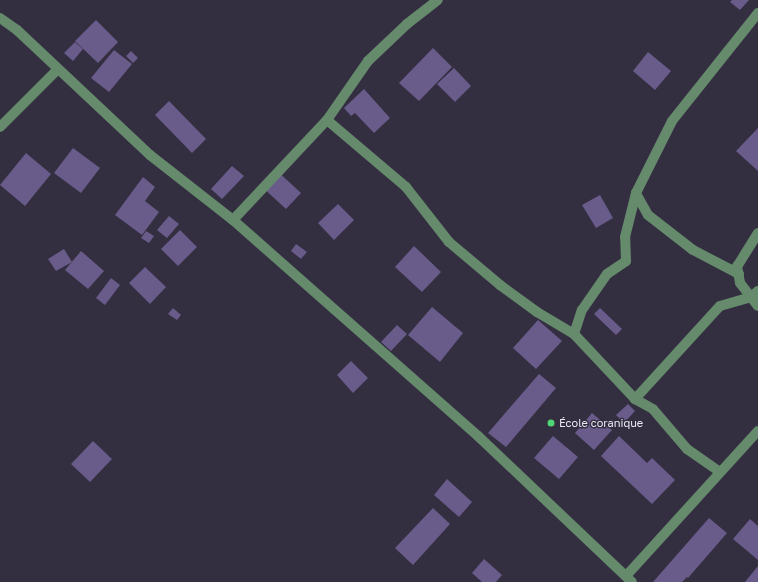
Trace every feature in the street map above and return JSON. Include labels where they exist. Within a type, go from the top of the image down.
[{"type":"street","points":[[233,220],[327,120],[368,61],[407,24],[438,0]]},
{"type":"street","points":[[574,334],[582,310],[607,274],[626,261],[625,238],[636,193],[672,121],[758,13]]},
{"type":"street","points":[[0,18],[17,30],[57,70],[150,155],[233,220],[478,436],[629,579],[720,472],[758,431]]},
{"type":"street","points":[[0,127],[57,70]]},
{"type":"street","points":[[327,120],[406,187],[449,242],[519,298],[574,334],[635,399],[654,409],[687,449],[720,472]]},
{"type":"street","points":[[636,193],[648,216],[693,250],[738,274]]},
{"type":"street","points":[[758,233],[737,266],[740,283],[754,294],[758,306]]},
{"type":"street","points":[[635,399],[720,306],[754,294]]},
{"type":"building","points":[[732,0],[749,0],[740,10],[730,2]]},
{"type":"building","points":[[96,20],[118,42],[98,63],[75,41]]},
{"type":"building","points":[[75,42],[83,49],[73,61],[64,53]]},
{"type":"building","points":[[433,48],[452,67],[419,101],[399,83]]},
{"type":"building","points":[[114,50],[132,64],[109,92],[91,78]]},
{"type":"building","points":[[131,51],[138,58],[133,63],[126,56]]},
{"type":"building","points":[[648,52],[671,71],[655,90],[633,71]]},
{"type":"building","points":[[454,68],[471,86],[455,102],[437,84]]},
{"type":"building","points":[[364,89],[390,118],[374,133],[355,113],[351,116],[344,108]]},
{"type":"building","points":[[169,101],[206,139],[192,153],[155,115]]},
{"type":"building","points":[[758,128],[758,171],[736,151]]},
{"type":"building","points":[[73,148],[100,168],[81,193],[54,173]]},
{"type":"building","points":[[26,153],[51,174],[25,206],[0,185]]},
{"type":"building","points":[[232,166],[244,176],[222,199],[211,189]]},
{"type":"building","points":[[275,169],[301,193],[286,209],[260,185]]},
{"type":"building","points":[[143,177],[155,187],[145,201],[159,212],[142,235],[115,215]]},
{"type":"building","points":[[600,195],[613,218],[596,228],[582,205]]},
{"type":"building","points":[[338,204],[354,220],[334,240],[318,223]]},
{"type":"building","points":[[169,216],[179,224],[167,238],[157,230]]},
{"type":"building","points":[[180,230],[197,247],[178,266],[161,249]]},
{"type":"building","points":[[146,231],[154,236],[149,243],[141,238]]},
{"type":"building","points":[[296,244],[307,252],[301,259],[291,251]]},
{"type":"building","points":[[414,246],[441,272],[422,292],[395,267]]},
{"type":"building","points":[[64,249],[72,262],[56,271],[48,259]]},
{"type":"building","points":[[81,251],[104,271],[88,289],[65,270]]},
{"type":"building","points":[[145,267],[166,287],[150,304],[129,283]]},
{"type":"building","points":[[111,278],[120,285],[105,305],[96,298]]},
{"type":"building","points":[[432,307],[463,333],[440,362],[408,335]]},
{"type":"building","points":[[173,308],[181,315],[177,320],[168,314]]},
{"type":"building","points":[[600,308],[622,329],[616,335],[594,314]]},
{"type":"building","points":[[538,320],[562,341],[536,369],[513,348]]},
{"type":"building","points":[[397,325],[407,334],[391,351],[381,342]]},
{"type":"building","points":[[351,361],[368,378],[353,393],[337,375]]},
{"type":"building","points":[[539,374],[556,388],[506,447],[488,433]]},
{"type":"building","points":[[628,404],[635,411],[624,423],[616,415]]},
{"type":"building","points":[[592,413],[612,430],[594,450],[575,433]]},
{"type":"building","points":[[553,436],[578,457],[559,479],[534,458]]},
{"type":"building","points":[[619,436],[647,463],[652,458],[675,480],[652,504],[601,456]]},
{"type":"building","points":[[93,441],[112,459],[90,482],[71,464]]},
{"type":"building","points":[[447,479],[472,502],[459,517],[434,495]]},
{"type":"building","points":[[433,508],[450,524],[413,565],[395,548]]},
{"type":"building","points":[[709,518],[727,533],[688,578],[687,577],[682,582],[653,582]]},
{"type":"building","points":[[750,519],[758,526],[758,560],[733,539]]},
{"type":"building","points":[[484,559],[502,575],[496,582],[482,582],[472,573]]},
{"type":"building","points":[[758,566],[758,582],[745,582]]},
{"type":"place","name":"École coranique","points":[[551,423]]}]
